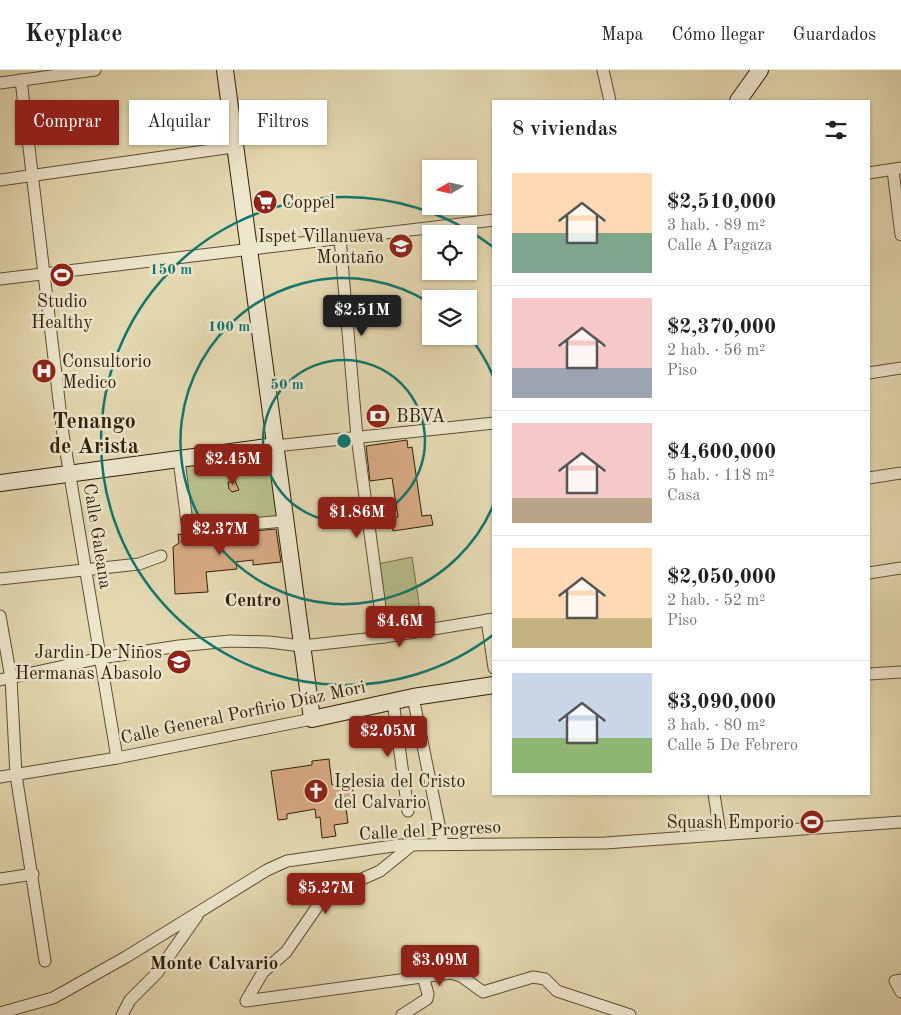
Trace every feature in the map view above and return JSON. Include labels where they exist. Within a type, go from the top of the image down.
[{"type":"street","points":[[0,83],[95,70]]},
{"type":"street","points":[[225,70],[233,147],[276,446],[284,521],[312,719]]},
{"type":"street","points":[[604,70],[610,100]]},
{"type":"street","points":[[739,100],[760,70]]},
{"type":"street","name":"Calle Galeana","points":[[21,80],[34,175],[63,434],[117,758]]},
{"type":"street","points":[[0,180],[233,147]]},
{"type":"street","points":[[870,174],[897,169],[901,235]]},
{"type":"street","points":[[0,279],[492,220]]},
{"type":"street","points":[[340,238],[357,438],[384,637]]},
{"type":"street","points":[[870,373],[901,368]]},
{"type":"street","points":[[0,483],[276,446],[492,423]]},
{"type":"street","points":[[179,460],[188,530],[284,521]]},
{"type":"street","points":[[870,478],[901,473]]},
{"type":"street","points":[[0,579],[148,562],[161,556]]},
{"type":"street","points":[[870,573],[901,568]]},
{"type":"street","points":[[0,616],[16,775],[33,874],[45,961]]},
{"type":"street","points":[[6,679],[101,658],[230,641],[269,642],[302,646],[384,637],[490,620],[492,644]]},
{"type":"street","points":[[870,674],[901,672]]},
{"type":"street","name":"Calle General Porfirio Díaz Mori","points":[[0,777],[117,758],[413,697],[492,685]]},
{"type":"street","points":[[413,697],[443,844]]},
{"type":"street","points":[[393,702],[408,811]]},
{"type":"street","points":[[714,795],[720,833]]},
{"type":"street","name":"Calle del Progreso","points":[[0,1013],[53,998],[200,913],[267,870],[287,861],[412,845],[605,843],[720,833],[901,822]]},
{"type":"street","points":[[412,845],[380,871],[346,886],[318,904],[286,952],[263,972],[246,1001],[423,976],[457,974],[480,990],[488,992],[515,981],[533,977],[544,980],[557,991],[630,1015]]},
{"type":"street","points":[[0,879],[33,874]]},
{"type":"street","points":[[122,1015],[130,1000],[157,973],[200,913]]},
{"type":"street","points":[[406,1014],[427,999],[428,994],[423,976]]},
{"type":"street","points":[[901,980],[895,981],[901,992]]},
{"type":"green space","points":[[270,452],[278,517],[189,528],[182,463]]},
{"type":"green space","points":[[412,557],[421,617],[384,624],[378,564]]},
{"type":"building","points":[[407,440],[408,448],[412,447],[422,516],[431,515],[433,525],[393,531],[391,518],[398,517],[392,478],[370,481],[366,446]]},
{"type":"building","points":[[235,481],[239,490],[232,492],[229,489],[228,482]]},
{"type":"building","points":[[276,529],[281,562],[253,565],[253,560],[236,562],[237,569],[206,572],[208,592],[175,594],[173,547],[179,543],[178,534],[189,537]]},
{"type":"building","points":[[329,759],[332,785],[352,782],[354,800],[345,801],[348,823],[334,825],[336,836],[322,838],[320,817],[316,818],[315,809],[287,814],[287,819],[278,820],[271,771],[312,765],[312,761]]},
{"type":"place","name":"Coppel","points":[[265,202]]},
{"type":"place","name":"Ispet Villanueva Montaño","points":[[401,246]]},
{"type":"place","name":"Studio Healthy","points":[[62,275]]},
{"type":"place","name":"Consultorio Medico","points":[[44,371]]},
{"type":"place","name":"BBVA","points":[[378,416]]},
{"type":"place","name":"Jardin De Niños Hermanas Abasolo","points":[[179,662]]},
{"type":"place","name":"Iglesia del Cristo del Calvario","points":[[316,791]]},
{"type":"place","name":"Squash Emporio","points":[[812,822]]},
{"type":"district","name":"Tenango de Arista","points":[[94,432]]},
{"type":"district","name":"Centro","points":[[253,599]]},
{"type":"district","name":"Monte Calvario","points":[[214,962]]}]
